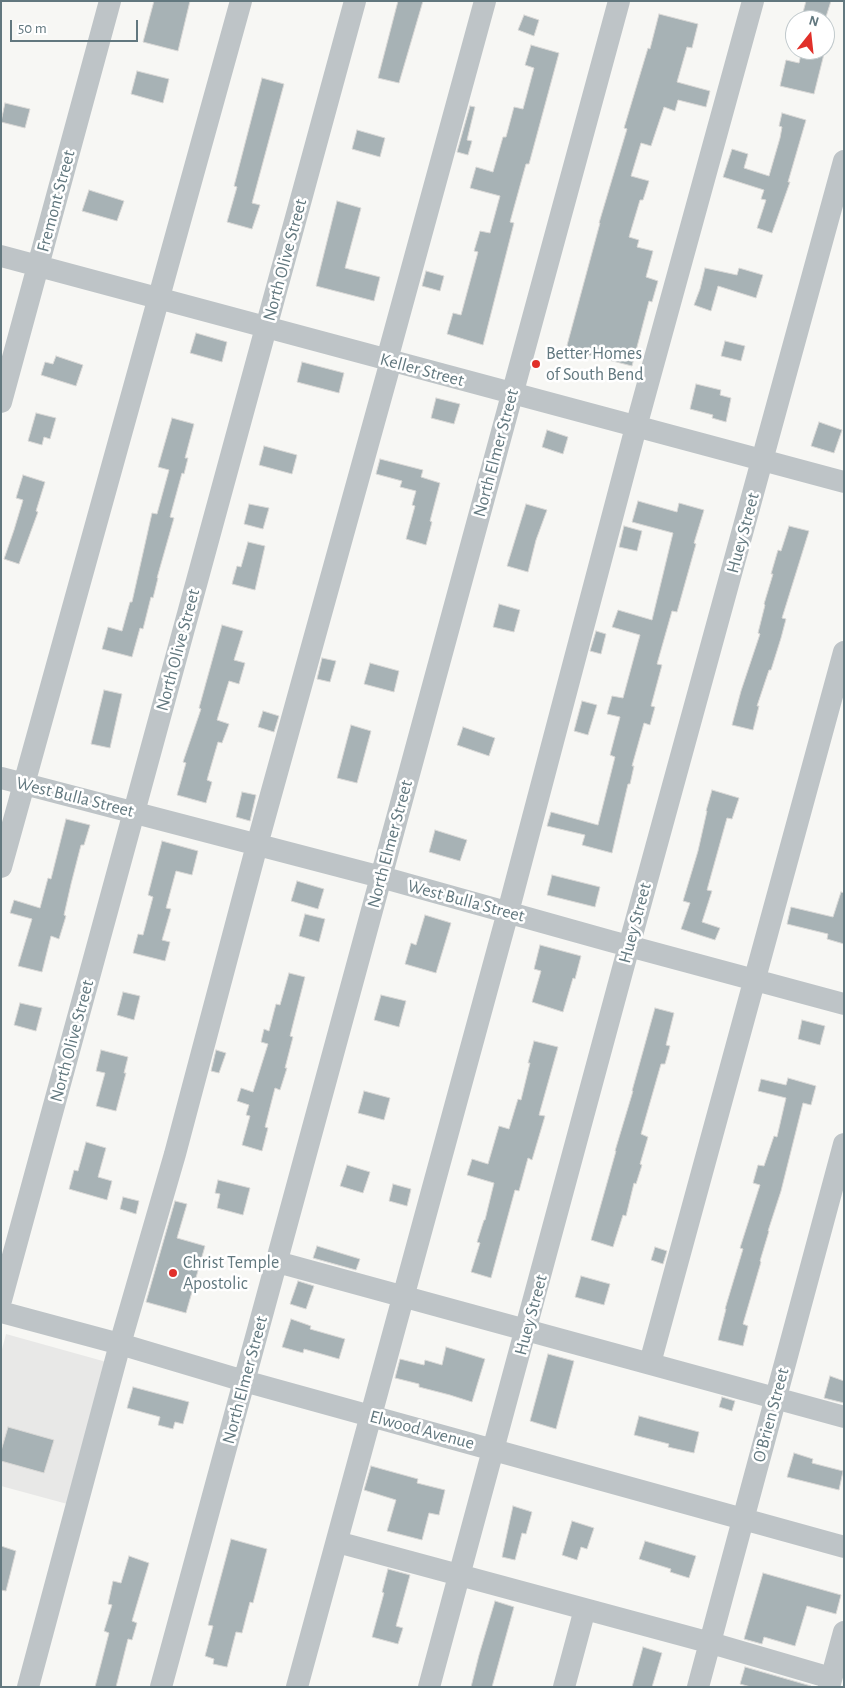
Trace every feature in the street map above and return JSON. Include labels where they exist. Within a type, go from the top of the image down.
[{"type":"street","name":"Fremont Street","points":[[1,402],[110,1]]},
{"type":"street","points":[[1,867],[241,1]]},
{"type":"street","name":"North Olive Street","points":[[1,1300],[355,1]]},
{"type":"street","points":[[28,1687],[120,1344],[175,1154],[256,845],[389,368],[388,356],[485,1]]},
{"type":"street","name":"North Elmer Street","points":[[161,1687],[619,1]]},
{"type":"street","points":[[297,1687],[508,912],[636,426],[753,1]]},
{"type":"street","name":"Huey Street","points":[[429,1687],[844,161]]},
{"type":"street","name":"Keller Street","points":[[1,256],[844,482]]},
{"type":"street","points":[[650,1363],[844,652]]},
{"type":"street","name":"West Bulla Street","points":[[1,778],[381,877],[844,1004]]},
{"type":"street","name":"O'Brien Street","points":[[698,1687],[844,1144]]},
{"type":"street","points":[[277,1262],[844,1417]]},
{"type":"street","name":"Elwood Avenue","points":[[1,1312],[844,1547]]},
{"type":"street","points":[[337,1542],[711,1642],[830,1682],[844,1632]]},
{"type":"street","points":[[564,1687],[585,1609]]},
{"type":"shaded area","points":[[6,1334],[110,1363],[71,1505],[1,1486],[1,1353]]},
{"type":"building","points":[[154,1],[190,1],[178,51],[143,42]]},
{"type":"building","points":[[398,1],[423,1],[399,83],[378,78]]},
{"type":"building","points":[[806,1],[831,1],[828,10],[804,10]]},
{"type":"building","points":[[659,14],[698,24],[692,48],[687,47],[677,82],[710,91],[706,107],[678,100],[675,111],[664,107],[651,146],[641,143],[631,176],[649,181],[643,200],[640,200],[629,237],[639,240],[637,247],[653,251],[646,277],[658,281],[652,302],[649,301],[632,366],[566,349],[599,223],[627,129],[624,128],[648,48],[650,49]]},
{"type":"building","points":[[524,15],[539,20],[534,36],[518,30]]},
{"type":"building","points":[[531,45],[559,53],[529,164],[526,164],[510,222],[514,223],[483,345],[447,334],[453,313],[461,315],[478,252],[474,251],[480,231],[490,233],[500,196],[470,188],[476,167],[493,172],[503,137],[506,137],[514,107],[523,109],[534,68],[525,65]]},
{"type":"building","points":[[786,60],[799,63],[800,60],[822,60],[814,94],[780,86]]},
{"type":"building","points":[[137,71],[169,79],[163,103],[131,94]]},
{"type":"building","points":[[262,78],[284,84],[252,203],[260,205],[252,229],[227,222],[237,187],[234,186]]},
{"type":"building","points":[[5,103],[30,109],[25,128],[1,122]]},
{"type":"building","points":[[470,106],[475,107],[467,140],[472,141],[468,155],[457,152]]},
{"type":"building","points":[[782,113],[806,120],[788,182],[790,182],[772,233],[757,228],[766,200],[761,199],[764,190],[723,177],[732,149],[748,154],[744,168],[769,176],[780,138],[782,127],[779,126]]},
{"type":"building","points":[[357,130],[385,138],[380,157],[352,149]]},
{"type":"building","points":[[89,190],[124,201],[117,221],[82,211]]},
{"type":"building","points":[[337,201],[361,208],[345,268],[380,277],[374,301],[316,286]]},
{"type":"building","points":[[705,268],[737,275],[739,268],[763,275],[756,298],[718,286],[711,311],[694,305]]},
{"type":"building","points":[[426,271],[444,276],[440,291],[422,286]]},
{"type":"building","points":[[196,333],[227,342],[222,362],[190,353]]},
{"type":"building","points":[[725,341],[745,346],[741,361],[721,356]]},
{"type":"building","points":[[56,356],[83,365],[76,386],[41,375],[45,362],[53,364]]},
{"type":"building","points":[[302,362],[344,373],[339,393],[297,382]]},
{"type":"building","points":[[696,384],[721,390],[720,395],[731,398],[726,422],[712,418],[713,415],[690,409]]},
{"type":"building","points":[[436,398],[460,404],[454,424],[431,418]]},
{"type":"building","points":[[36,413],[56,418],[50,439],[44,437],[42,445],[28,441]]},
{"type":"building","points":[[172,418],[194,424],[185,458],[188,458],[184,474],[182,473],[170,517],[174,518],[153,598],[151,597],[143,629],[140,628],[132,657],[102,649],[108,627],[122,631],[130,602],[132,602],[152,513],[157,514],[169,470],[158,467]]},
{"type":"building","points":[[819,422],[842,430],[834,453],[811,446]]},
{"type":"building","points":[[547,430],[568,437],[563,454],[542,447]]},
{"type":"building","points":[[264,446],[297,455],[292,474],[259,465]]},
{"type":"building","points":[[380,459],[423,470],[421,477],[440,483],[426,545],[406,539],[415,506],[412,505],[416,491],[400,487],[402,481],[376,474]]},
{"type":"building","points":[[23,475],[45,482],[36,511],[38,512],[19,564],[4,559],[23,500],[16,498]]},
{"type":"building","points":[[638,501],[677,512],[679,503],[704,510],[677,612],[672,611],[657,664],[662,665],[651,706],[655,707],[650,725],[644,723],[612,853],[582,845],[585,835],[547,826],[551,812],[598,825],[615,757],[610,755],[620,717],[607,714],[612,696],[623,698],[640,635],[612,627],[618,610],[652,620],[673,533],[632,522]]},
{"type":"building","points":[[249,504],[269,508],[263,529],[244,524]]},
{"type":"building","points":[[526,504],[547,510],[536,540],[528,572],[507,566]]},
{"type":"building","points":[[624,526],[642,531],[637,551],[619,547]]},
{"type":"building","points":[[789,526],[809,531],[782,618],[786,619],[781,638],[757,706],[759,706],[753,730],[732,725],[760,634],[758,633],[773,574],[771,574],[778,550],[781,551]]},
{"type":"building","points":[[248,542],[265,546],[255,590],[232,584],[237,566],[241,567]]},
{"type":"building","points":[[499,604],[520,610],[514,632],[493,627]]},
{"type":"building","points":[[222,625],[243,631],[234,660],[245,663],[239,684],[229,681],[217,720],[229,724],[222,743],[218,742],[207,780],[212,782],[206,803],[177,795],[186,763],[183,762],[201,709],[199,708]]},
{"type":"building","points":[[596,631],[606,634],[601,654],[590,651]]},
{"type":"building","points":[[322,658],[336,661],[330,682],[317,679]]},
{"type":"building","points":[[370,663],[399,671],[394,692],[364,684]]},
{"type":"building","points":[[104,690],[122,694],[110,748],[91,744]]},
{"type":"building","points":[[582,701],[597,705],[588,735],[574,731]]},
{"type":"building","points":[[263,711],[279,716],[274,732],[258,727]]},
{"type":"building","points":[[351,725],[371,731],[357,783],[337,778]]},
{"type":"building","points":[[463,727],[495,738],[489,756],[457,745]]},
{"type":"building","points":[[712,790],[739,798],[732,819],[727,818],[707,890],[712,891],[702,922],[720,928],[715,940],[681,929],[690,903],[683,901],[698,851]]},
{"type":"building","points":[[242,792],[256,795],[250,821],[236,817]]},
{"type":"building","points":[[66,819],[90,825],[84,845],[81,845],[64,915],[66,916],[59,939],[51,936],[42,972],[18,966],[32,919],[10,913],[14,900],[40,908],[48,878],[51,879]]},
{"type":"building","points":[[435,830],[467,840],[460,861],[429,852]]},
{"type":"building","points":[[162,841],[198,851],[192,875],[176,871],[166,908],[171,909],[162,940],[170,942],[165,961],[133,953],[138,934],[143,935],[153,897],[148,895]]},
{"type":"building","points":[[552,875],[600,887],[595,907],[547,895]]},
{"type":"building","points":[[297,881],[324,889],[318,909],[291,901]]},
{"type":"building","points":[[841,892],[844,893],[844,944],[827,939],[828,934],[787,924],[791,907],[833,917]]},
{"type":"building","points":[[305,914],[325,919],[319,942],[299,936]]},
{"type":"building","points":[[425,915],[451,923],[436,973],[405,964],[411,943],[416,945]]},
{"type":"building","points":[[540,945],[581,956],[563,1012],[532,1002],[541,971],[534,969]]},
{"type":"building","points":[[289,973],[305,977],[290,1036],[293,1037],[285,1068],[287,1068],[280,1090],[275,1088],[265,1127],[268,1128],[262,1151],[242,1145],[250,1116],[246,1115],[249,1105],[237,1101],[241,1088],[253,1092],[268,1044],[261,1042],[264,1029],[269,1031],[276,1004],[280,1005]]},
{"type":"building","points":[[123,992],[140,996],[134,1020],[117,1015]]},
{"type":"building","points":[[381,995],[406,1001],[399,1027],[374,1020]]},
{"type":"building","points":[[20,1003],[42,1008],[36,1031],[14,1025]]},
{"type":"building","points":[[655,1008],[674,1013],[666,1045],[670,1046],[665,1064],[661,1064],[641,1134],[648,1137],[640,1164],[642,1165],[636,1184],[634,1183],[626,1216],[623,1215],[613,1247],[591,1240]]},
{"type":"building","points":[[802,1020],[825,1026],[820,1045],[798,1039]]},
{"type":"building","points":[[534,1041],[558,1047],[539,1115],[545,1116],[532,1160],[528,1158],[519,1191],[515,1190],[491,1278],[471,1272],[480,1243],[477,1242],[485,1220],[494,1183],[467,1175],[472,1159],[488,1164],[499,1126],[509,1129],[518,1099],[521,1100]]},
{"type":"building","points":[[101,1050],[128,1057],[124,1073],[126,1073],[116,1111],[96,1106],[105,1073],[96,1071]]},
{"type":"building","points":[[216,1050],[226,1053],[219,1073],[211,1071]]},
{"type":"building","points":[[788,1078],[816,1086],[811,1105],[803,1103],[781,1191],[768,1231],[743,1324],[748,1326],[743,1346],[718,1340],[743,1249],[740,1248],[760,1185],[753,1183],[758,1165],[764,1166],[774,1136],[777,1137],[786,1098],[758,1091],[761,1079],[786,1085]]},
{"type":"building","points":[[364,1091],[390,1098],[384,1120],[358,1113]]},
{"type":"building","points":[[86,1142],[106,1148],[98,1177],[112,1181],[107,1200],[69,1189],[74,1170],[78,1171]]},
{"type":"building","points":[[347,1165],[370,1172],[363,1193],[340,1186]]},
{"type":"building","points":[[218,1180],[250,1188],[243,1215],[217,1208],[220,1194],[215,1193]]},
{"type":"building","points":[[393,1184],[411,1189],[407,1206],[389,1201]]},
{"type":"building","points":[[123,1197],[139,1201],[136,1214],[120,1209]]},
{"type":"building","name":"Christ Temple Apostolic","points":[[175,1201],[187,1204],[177,1238],[205,1246],[186,1313],[146,1302]]},
{"type":"building","points":[[317,1246],[360,1259],[356,1270],[313,1258]]},
{"type":"building","points":[[655,1247],[667,1251],[663,1264],[651,1260]]},
{"type":"building","points":[[581,1276],[610,1284],[604,1305],[575,1297]]},
{"type":"building","points":[[298,1281],[314,1286],[306,1309],[290,1304]]},
{"type":"building","points":[[291,1319],[311,1326],[310,1329],[345,1339],[339,1359],[304,1349],[303,1353],[282,1347]]},
{"type":"building","points":[[446,1347],[485,1359],[472,1402],[395,1378],[400,1359],[424,1365],[425,1360],[442,1365]]},
{"type":"building","points":[[548,1354],[574,1361],[556,1429],[530,1421]]},
{"type":"building","points":[[830,1376],[844,1381],[844,1403],[824,1398]]},
{"type":"building","points":[[133,1387],[189,1402],[183,1424],[175,1422],[173,1429],[158,1425],[160,1417],[127,1408]]},
{"type":"building","points":[[722,1397],[735,1401],[732,1411],[719,1407]]},
{"type":"building","points":[[639,1416],[699,1432],[694,1453],[668,1447],[669,1444],[634,1435]]},
{"type":"building","points":[[8,1427],[54,1440],[44,1473],[1,1461],[1,1451]]},
{"type":"building","points":[[794,1453],[813,1459],[812,1463],[843,1471],[839,1490],[787,1477]]},
{"type":"building","points":[[371,1466],[418,1479],[417,1483],[445,1490],[439,1515],[429,1513],[422,1540],[387,1531],[396,1500],[364,1490]]},
{"type":"building","points":[[513,1506],[532,1512],[526,1534],[522,1533],[515,1560],[502,1557]]},
{"type":"building","points":[[572,1521],[594,1528],[587,1549],[581,1547],[577,1560],[562,1555]]},
{"type":"building","points":[[231,1539],[267,1549],[253,1603],[250,1602],[242,1633],[236,1632],[227,1667],[213,1664],[214,1659],[205,1656],[213,1626],[208,1625]]},
{"type":"building","points":[[645,1541],[696,1556],[689,1578],[670,1572],[671,1569],[639,1559]]},
{"type":"building","points":[[1,1546],[16,1551],[6,1591],[1,1590]]},
{"type":"building","points":[[129,1556],[149,1563],[132,1621],[137,1623],[132,1640],[128,1639],[116,1687],[95,1687],[109,1633],[104,1631],[112,1605],[108,1604],[113,1581],[121,1583]]},
{"type":"building","points":[[388,1569],[410,1575],[396,1626],[403,1628],[398,1644],[372,1637],[384,1593],[382,1592]]},
{"type":"building","points":[[763,1573],[841,1595],[836,1614],[807,1606],[795,1646],[764,1637],[762,1644],[744,1639]]},
{"type":"building","points":[[495,1601],[514,1607],[492,1687],[471,1687],[479,1655]]},
{"type":"building","points":[[643,1647],[662,1653],[652,1687],[632,1687]]},
{"type":"building","points":[[745,1667],[811,1687],[751,1687],[740,1684]]},
{"type":"place","name":"Better Homes of South Bend","points":[[536,364]]},
{"type":"place","name":"Christ Temple Apostolic","points":[[173,1273]]}]
